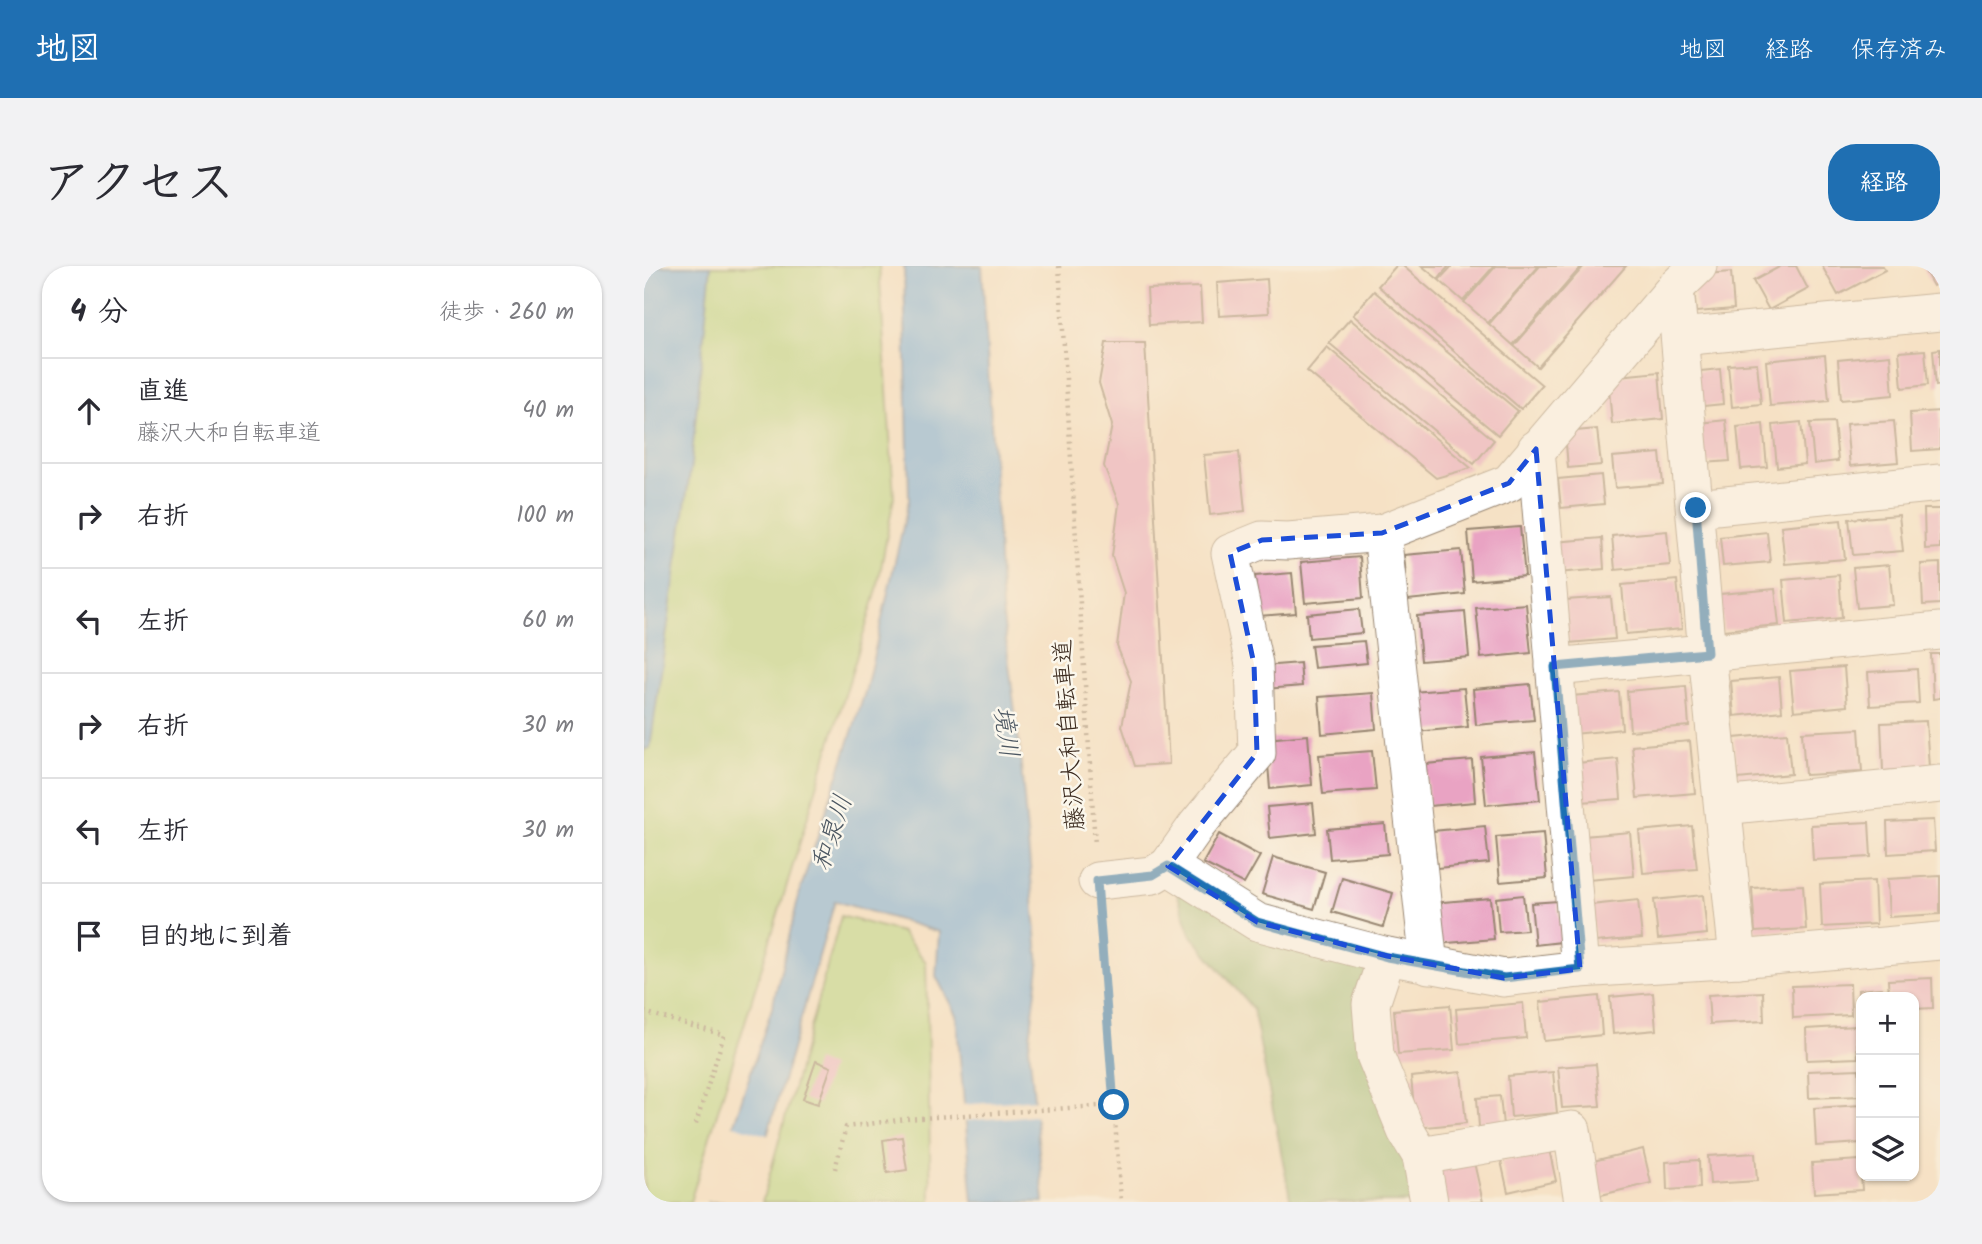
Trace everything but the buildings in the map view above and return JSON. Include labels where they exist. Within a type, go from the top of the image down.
[{"type":"street","points":[[1097,881],[1153,875],[1168,866],[1197,825],[1257,753],[1254,664],[1230,553],[1262,540],[1288,541],[1382,533],[1509,483],[1687,277]]},
{"type":"street","points":[[1687,277],[1680,337],[1707,653],[1738,959]]},
{"type":"street","points":[[1680,337],[1940,312]]},
{"type":"street","points":[[1536,449],[1580,969]]},
{"type":"street","points":[[1696,508],[1940,483]]},
{"type":"street","points":[[1382,533],[1429,965]]},
{"type":"street","points":[[1555,667],[1940,631]]},
{"type":"street","points":[[1723,806],[1940,784]]},
{"type":"street","points":[[1168,866],[1257,922],[1387,957],[1504,978],[1580,969],[1738,959],[1940,941]]},
{"type":"street","points":[[1387,957],[1371,1004],[1375,1055],[1406,1131],[1421,1156],[1429,1202]]},
{"type":"street","points":[[1421,1156],[1572,1130],[1583,1202]]},
{"type":"path","name":"藤沢大和自転車道","points":[[1059,266],[1097,881],[1121,1202]]},
{"type":"path","points":[[644,1012],[724,1035],[695,1127]]},
{"type":"path","points":[[835,1169],[846,1127],[906,1119],[1114,1105]]},
{"type":"highlighted area","points":[[1536,449],[1580,969],[1504,978],[1387,956],[1257,922],[1168,866],[1257,753],[1254,664],[1230,553],[1262,540],[1382,533],[1509,483]]},
{"type":"green space","points":[[644,266],[879,266],[894,497],[877,590],[690,1202],[644,1202]]},
{"type":"green space","points":[[1168,866],[1387,956],[1371,1004],[1429,1202],[1291,1202],[1253,1009],[1191,935]]},
{"type":"green space","points":[[841,916],[901,932],[926,962],[931,1202],[762,1202]]},
{"type":"water","points":[[644,266],[711,266],[691,465],[650,748],[644,750]]},
{"type":"water","points":[[904,266],[982,266],[1002,609],[1019,743],[1039,966],[1029,1046],[1044,1202],[973,1202],[956,1015],[936,976],[939,932],[835,901],[748,1202],[708,1202],[772,1008],[800,891],[866,689],[909,500]]},
{"type":"pier","points":[[1039,1099],[1040,1115],[962,1121],[961,1105]]},
{"type":"pier","points":[[730,1124],[770,1136],[752,1202],[705,1201]]},
{"type":"route","points":[[1114,1105],[1097,881],[1153,875],[1168,866],[1257,922],[1387,957],[1504,978],[1580,969],[1555,667],[1707,653],[1696,508]]},
{"type":"water label","name":"境川","points":[[1005,732]]},
{"type":"water label","name":"和泉川","points":[[833,833]]}]
